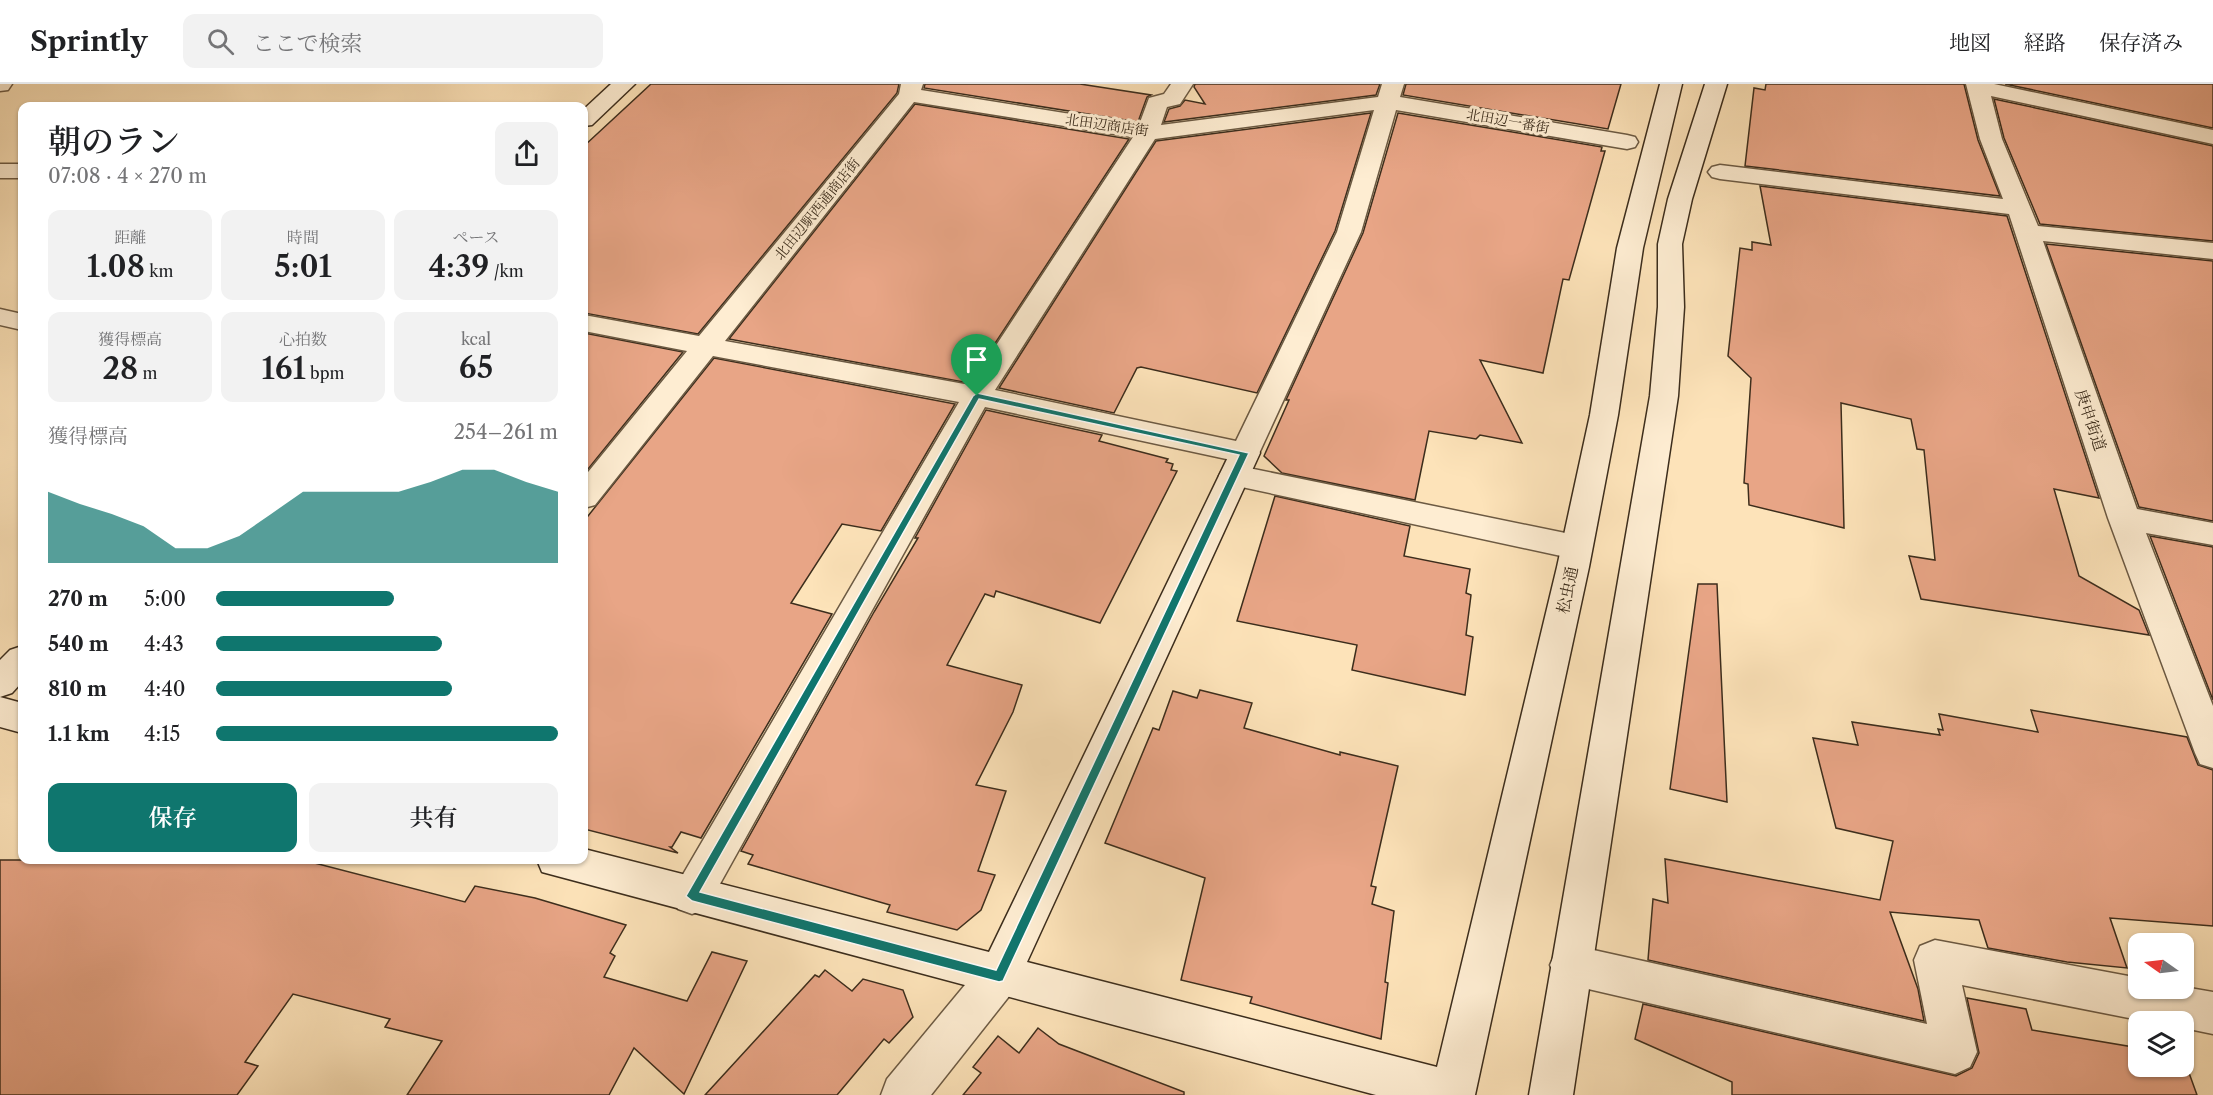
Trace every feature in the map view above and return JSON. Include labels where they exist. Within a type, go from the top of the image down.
[{"type":"street","points":[[588,116],[624,84]]},
{"type":"street","points":[[692,896],[977,396],[1147,133],[1157,103],[1172,99],[1182,84]]},
{"type":"street","name":"松虫通","points":[[1453,1094],[1573,567],[1575,546],[1604,415],[1630,248],[1671,84]]},
{"type":"street","points":[[1551,1095],[1664,396],[1671,307],[1670,244],[1680,199],[1716,84]]},
{"type":"street","points":[[1978,86],[2213,137]]},
{"type":"street","name":"庚申街道","points":[[1978,86],[1991,139],[2022,220],[2124,518],[2213,753]]},
{"type":"street","name":"北田辺商店街","points":[[911,89],[1147,133],[1390,93]]},
{"type":"street","name":"北田辺駅西通商店街","points":[[588,492],[726,323],[911,89]]},
{"type":"street","points":[[903,1095],[999,976],[1349,232],[1390,93]]},
{"type":"street","name":"北田辺一番街","points":[[1390,93],[1627,142]]},
{"type":"street","points":[[0,171],[18,171]]},
{"type":"street","points":[[1720,172],[2213,251]]},
{"type":"street","points":[[0,317],[18,321]]},
{"type":"street","points":[[588,324],[977,396],[1240,465],[1575,546]]},
{"type":"street","points":[[2124,518],[2213,534]]},
{"type":"street","points":[[0,683],[18,664]]},
{"type":"street","points":[[0,712],[18,717]]},
{"type":"street","points":[[571,864],[1453,1094]]},
{"type":"street","points":[[1571,965],[1955,1052],[1935,960],[2213,1012]]},
{"type":"building","points":[[651,84],[899,84],[897,93],[698,334],[588,314],[588,142]]},
{"type":"building","points":[[925,84],[1080,84],[1151,95],[1147,97],[1138,122],[924,88]]},
{"type":"building","points":[[1195,84],[1380,84],[1376,95],[1164,122],[1169,109],[1180,106],[1185,100],[1205,104],[1194,87]]},
{"type":"building","points":[[1406,84],[1621,84],[1608,129],[1403,95]]},
{"type":"building","points":[[1766,84],[1964,84],[1978,140],[2000,196],[1745,166],[1754,88],[1765,90]]},
{"type":"building","points":[[2005,84],[2213,84],[2213,128]]},
{"type":"building","points":[[1994,99],[2213,146],[2213,241],[2040,224],[2004,138]]},
{"type":"building","points":[[915,104],[1129,139],[969,383],[729,339]]},
{"type":"building","points":[[1371,113],[1335,231],[1257,393],[1141,367],[1137,368],[1114,413],[999,388],[1156,141]]},
{"type":"building","points":[[1398,113],[1602,147],[1601,151],[1605,151],[1569,280],[1563,279],[1543,373],[1480,360],[1522,443],[1480,435],[1476,439],[1429,431],[1415,500],[1282,473],[1264,456],[1289,400],[1286,400],[1363,233]]},
{"type":"building","points":[[1760,186],[2007,216],[2099,498],[2054,489],[2079,576],[2139,610],[2149,635],[1921,599],[1909,556],[1935,560],[1924,450],[1917,449],[1911,419],[1841,403],[1844,528],[1749,505],[1748,484],[1744,483],[1751,378],[1728,356],[1740,248],[1752,250],[1752,242],[1771,245]]},
{"type":"building","points":[[2046,244],[2213,261],[2213,521],[2139,507]]},
{"type":"building","points":[[588,334],[683,352],[588,469]]},
{"type":"building","points":[[714,358],[955,404],[881,531],[842,524],[791,603],[832,614],[701,838],[681,832],[670,847],[678,853],[588,830],[588,516]]},
{"type":"building","points":[[986,410],[1102,435],[1099,441],[1168,459],[1166,462],[1173,464],[1171,470],[1177,471],[1100,623],[996,591],[994,597],[985,594],[947,665],[1022,685],[1013,712],[976,785],[1006,791],[978,871],[995,875],[981,910],[957,930],[887,912],[890,905],[748,864],[753,855],[741,851],[874,612],[918,538],[915,538]]},
{"type":"building","points":[[1275,496],[1410,526],[1404,556],[1470,569],[1466,593],[1471,595],[1466,635],[1473,637],[1465,695],[1352,670],[1357,645],[1237,621]]},
{"type":"building","points":[[2150,536],[2213,547],[2213,700]]},
{"type":"building","points":[[1698,584],[1717,584],[1727,802],[1670,789]]},
{"type":"building","points":[[1200,690],[1252,703],[1244,728],[1340,755],[1340,752],[1398,766],[1371,886],[1376,887],[1372,904],[1394,911],[1381,1039],[1250,1003],[1252,997],[1181,980],[1205,878],[1105,843],[1153,728],[1159,730],[1173,691],[1197,698]]},
{"type":"building","points":[[2031,710],[2187,737],[2198,765],[2213,770],[2213,926],[2110,918],[2127,968],[2067,962],[1988,948],[1979,920],[1890,912],[1918,989],[1924,1021],[1648,960],[1653,899],[1668,903],[1665,859],[1880,900],[1893,841],[1836,828],[1813,738],[1858,745],[1852,722],[1940,735],[1938,729],[1943,730],[1939,714],[2038,732]]},
{"type":"building","points":[[0,860],[18,860],[18,864],[318,864],[465,902],[475,886],[535,898],[626,925],[610,953],[615,956],[604,977],[687,1001],[712,952],[747,961],[684,1094],[634,1048],[609,1095],[407,1095],[442,1041],[385,1027],[390,1019],[293,994],[245,1062],[258,1066],[237,1095],[0,1095]]},
{"type":"building","points":[[825,970],[852,991],[863,979],[903,990],[913,1017],[889,1043],[884,1039],[837,1095],[705,1095],[815,975],[819,977]]},
{"type":"building","points":[[1967,998],[2026,1009],[2032,1030],[2128,1046],[2128,1077],[2190,1077],[2197,1095],[1732,1095],[1732,1082],[1635,1039],[1643,1004],[1956,1076],[1972,1068],[1979,1053]]},
{"type":"building","points":[[1038,1028],[1059,1044],[1184,1092],[1184,1095],[963,1095],[981,1073],[973,1067],[998,1036],[1019,1053]]},
{"type":"route","points":[[977,396],[1245,453],[999,976],[692,896],[977,396]]}]
